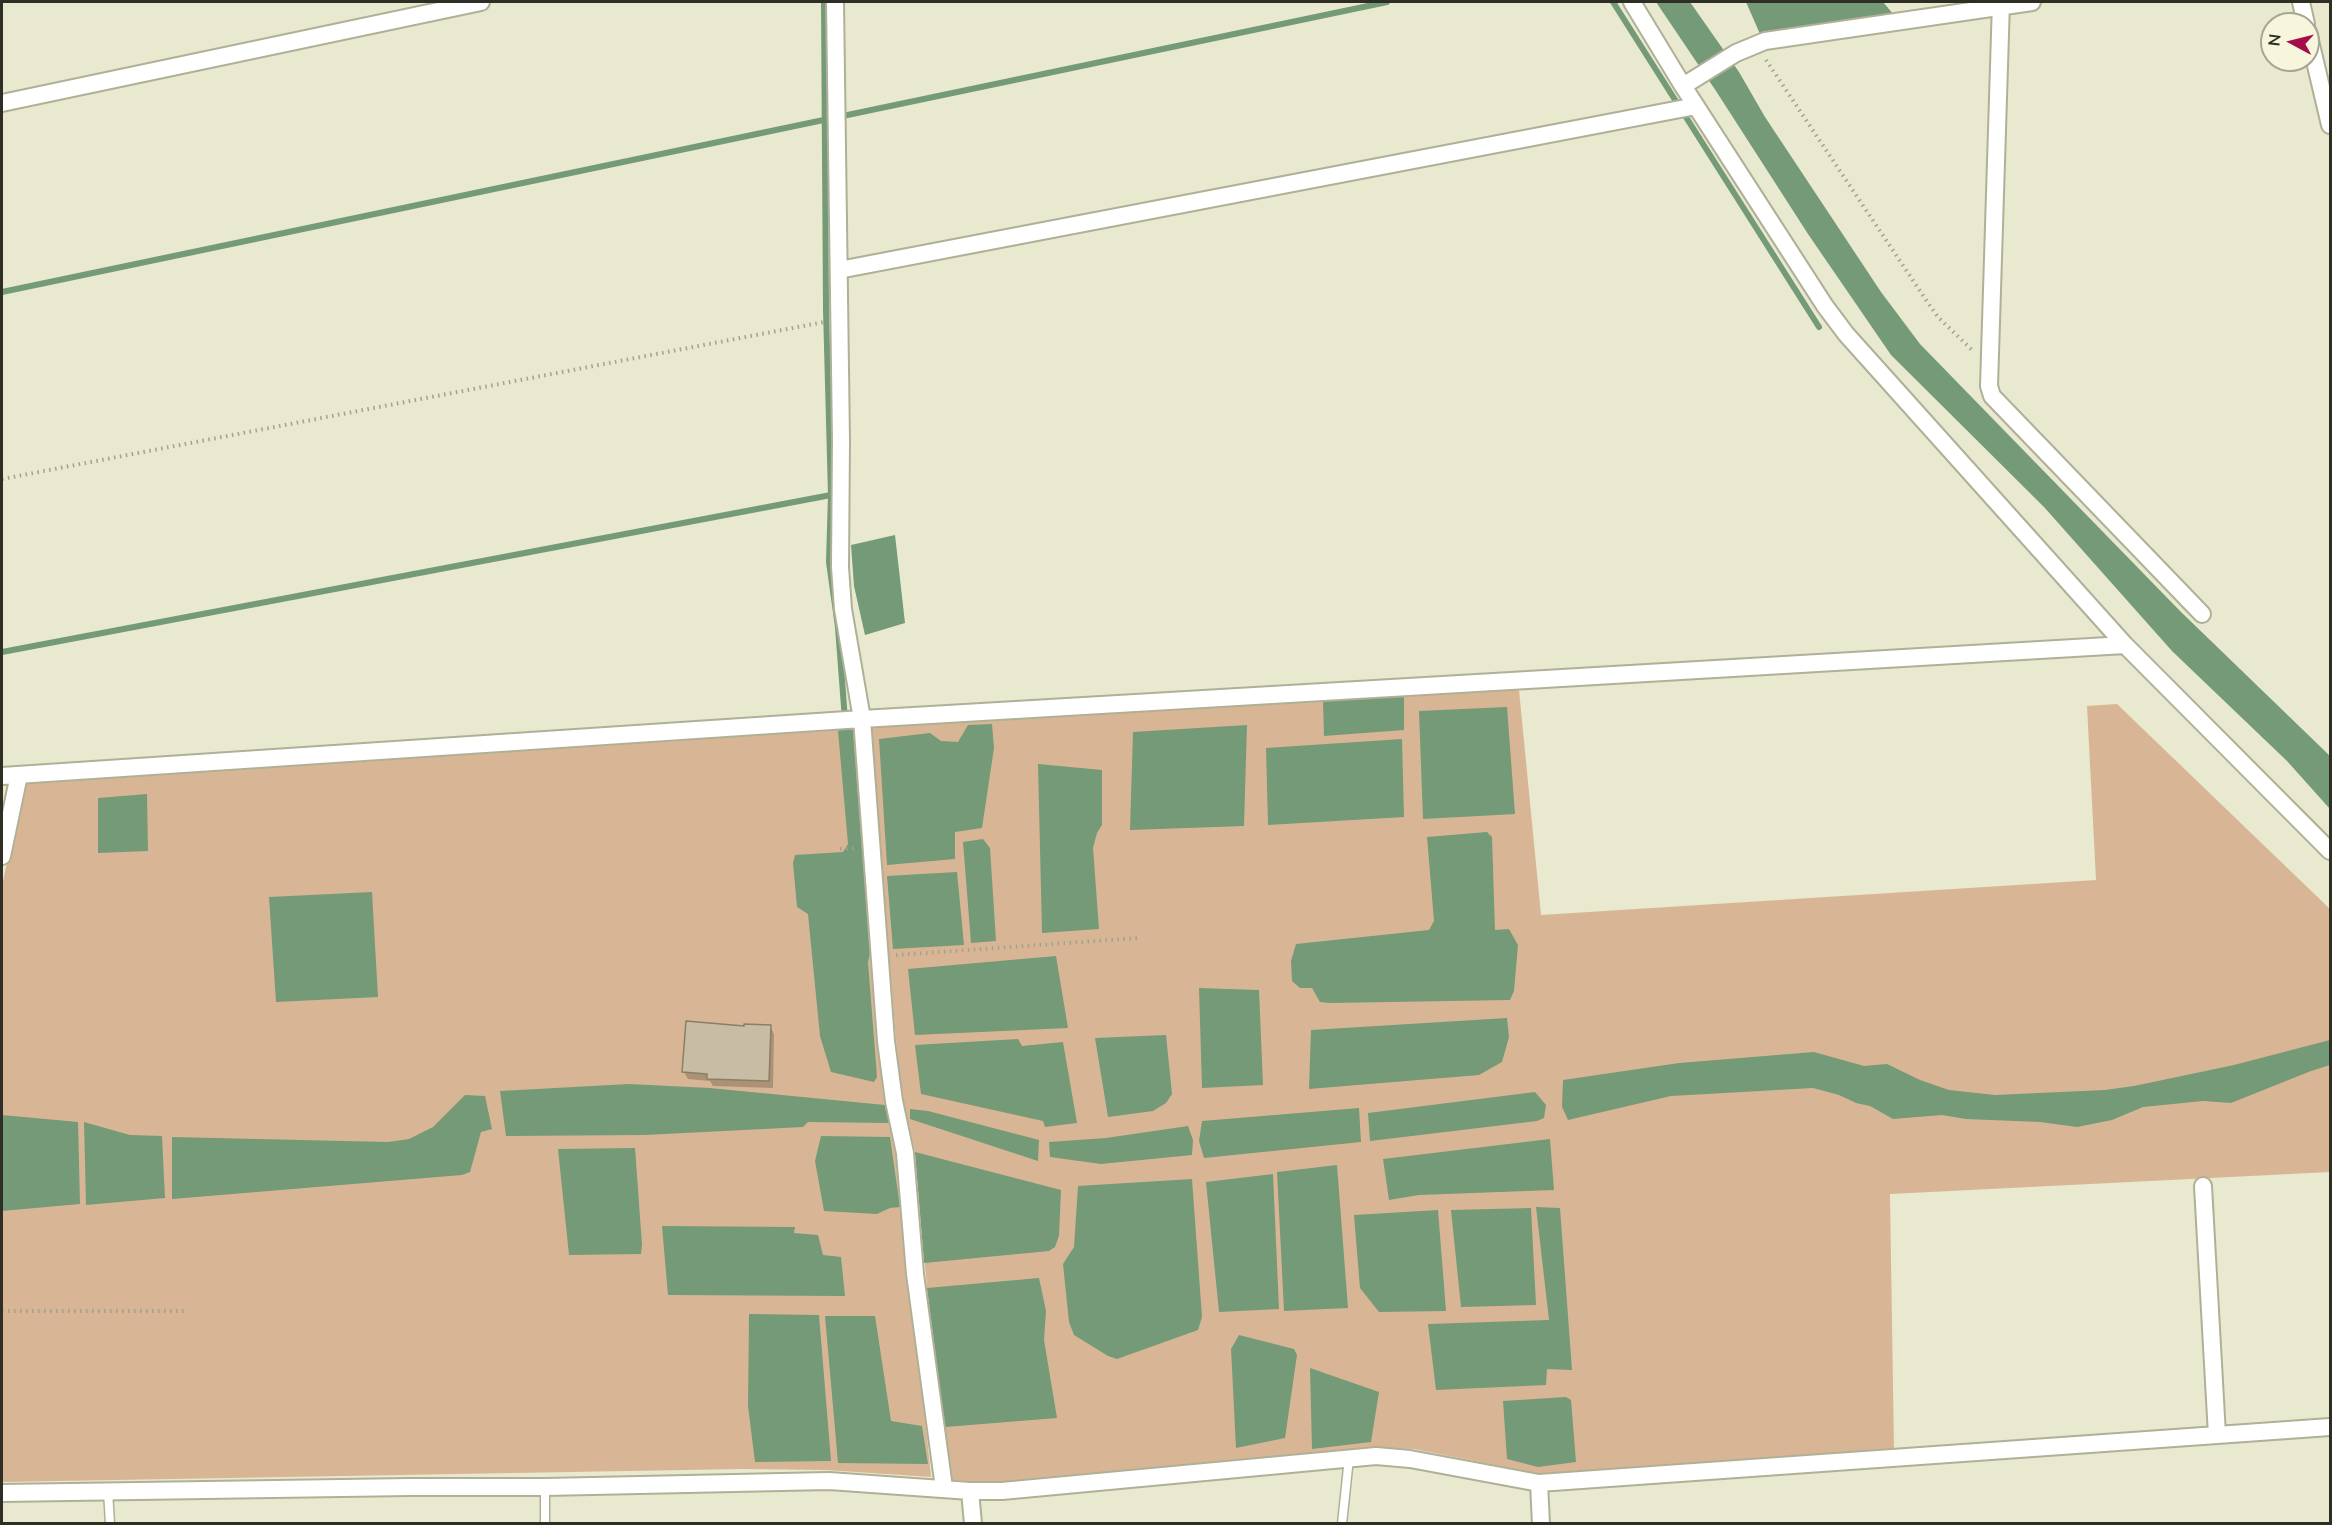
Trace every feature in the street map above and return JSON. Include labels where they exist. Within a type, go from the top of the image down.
[{"type":"street","points":[[2,103],[481,2]]},
{"type":"street","points":[[835,2],[840,567],[843,609],[862,719],[886,1041],[894,1101],[905,1153],[915,1274],[944,1488]]},
{"type":"street","points":[[1632,2],[1688,83],[1696,106],[1825,306],[1846,334],[2125,645],[2331,851]]},
{"type":"street","points":[[1688,83],[1755,44],[2001,4],[2032,2]]},
{"type":"street","points":[[2001,4],[1989,386],[1992,396],[2202,614]]},
{"type":"street","points":[[2318,72],[2331,125]]},
{"type":"street","points":[[838,270],[1696,106]]},
{"type":"street","points":[[2,776],[862,719],[2125,645]]},
{"type":"street","points":[[2,856],[19,775]]},
{"type":"street","points":[[2204,1186],[2217,1435]]},
{"type":"street","points":[[2,1493],[108,1490],[545,1487],[829,1480],[970,1491],[1002,1491],[1376,1456],[1410,1459],[1539,1484],[2331,1427]]},
{"type":"street","points":[[1539,1484],[1541,1524]]},
{"type":"street","points":[[970,1491],[973,1524]]},
{"type":"lane","points":[[1342,1524],[1349,1458]]},
{"type":"lane","points":[[545,1487],[545,1524]]},
{"type":"lane","points":[[108,1490],[110,1524]]},
{"type":"path","points":[[1755,44],[1928,303],[1990,368]]},
{"type":"path","points":[[2,479],[839,318]]},
{"type":"path","points":[[880,956],[1139,939]]},
{"type":"path","points":[[2,1311],[186,1311]]},
{"type":"shaded area","points":[[1656,2],[1690,2],[1739,72],[1765,117],[1881,292],[1920,344],[2180,611],[2330,756],[2330,809],[2287,761],[2172,651],[2044,507],[1891,355],[1808,234]]},
{"type":"shaded area","points":[[1746,2],[1883,2],[1894,15],[1760,34]]},
{"type":"shaded area","points":[[895,535],[905,623],[865,635],[854,586],[851,545]]},
{"type":"shaded area","points":[[1519,690],[1541,915],[2096,880],[2087,706],[2117,704],[2330,909],[2330,1172],[1890,1194],[1894,1451],[1540,1474],[1414,1449],[1376,1448],[999,1483],[951,1480],[927,1288],[915,1152],[900,1088],[870,727]]},
{"type":"shaded area","points":[[1404,696],[1404,730],[1324,736],[1323,701]]},
{"type":"shaded area","points":[[1507,707],[1515,814],[1423,819],[1419,711]]},
{"type":"shaded area","points":[[992,724],[994,748],[982,828],[955,832],[955,859],[887,865],[879,739],[930,733],[941,741],[958,742],[968,725]]},
{"type":"shaded area","points":[[1247,725],[1244,826],[1130,830],[1133,732]]},
{"type":"shaded area","points":[[856,727],[931,1477],[826,1470],[741,1469],[2,1482],[2,886],[24,781]]},
{"type":"shaded area","points":[[845,728],[853,730],[870,954],[868,962],[877,1077],[874,1082],[831,1072],[820,1036],[808,914],[797,907],[793,863],[795,855],[843,852],[848,844],[838,731]]},
{"type":"shaded area","points":[[1402,739],[1404,817],[1268,825],[1266,748]]},
{"type":"shaded area","points":[[1038,764],[1102,770],[1102,825],[1093,848],[1099,929],[1042,933]]},
{"type":"shaded area","points":[[147,794],[148,851],[98,853],[98,798]]},
{"type":"shaded area","points":[[1487,832],[1492,837],[1495,930],[1509,929],[1518,945],[1514,991],[1510,1000],[1330,1003],[1320,1002],[1312,988],[1300,988],[1292,981],[1291,961],[1296,944],[1429,930],[1434,921],[1427,837]]},
{"type":"shaded area","points":[[983,839],[990,848],[996,941],[971,943],[963,842]]},
{"type":"shaded area","points":[[957,872],[964,945],[893,949],[887,876]]},
{"type":"shaded area","points":[[372,892],[378,997],[276,1002],[269,897]]},
{"type":"shaded area","points":[[1056,956],[1068,1028],[915,1035],[908,969]]},
{"type":"shaded area","points":[[1199,988],[1259,990],[1263,1085],[1202,1088]]},
{"type":"shaded area","points":[[1507,1018],[1509,1037],[1502,1062],[1479,1075],[1309,1089],[1311,1030]]},
{"type":"shaded area","points":[[1166,1035],[1172,1094],[1166,1103],[1153,1111],[1108,1117],[1095,1038]]},
{"type":"shaded area","points":[[1018,1039],[1022,1046],[1063,1042],[1077,1123],[1045,1127],[1043,1121],[921,1094],[915,1045]]},
{"type":"shaded area","points":[[2330,1040],[2330,1065],[2231,1103],[2203,1101],[2143,1107],[2112,1120],[2077,1127],[2040,1122],[1966,1119],[1942,1115],[1893,1119],[1870,1106],[1813,1088],[1671,1096],[1568,1120],[1562,1107],[1563,1080],[1679,1063],[1814,1052],[1864,1066],[1887,1064],[1920,1080],[1949,1090],[1995,1095],[2105,1090],[2134,1086],[2234,1065]]},
{"type":"shaded area","points":[[629,1084],[710,1088],[885,1105],[889,1123],[808,1122],[803,1127],[645,1135],[506,1136],[500,1091]]},
{"type":"shaded area","points":[[1535,1092],[1546,1105],[1544,1118],[1537,1121],[1370,1141],[1368,1113]]},
{"type":"shaded area","points":[[465,1095],[485,1096],[492,1129],[481,1132],[470,1172],[462,1175],[172,1199],[172,1137],[388,1142],[409,1139],[433,1127]]},
{"type":"shaded area","points":[[1359,1108],[1361,1142],[1204,1158],[1199,1141],[1202,1121]]},
{"type":"shaded area","points":[[910,1109],[928,1111],[1039,1140],[1038,1161],[910,1119]]},
{"type":"shaded area","points":[[2,1115],[78,1122],[80,1204],[2,1211]]},
{"type":"shaded area","points":[[84,1122],[130,1135],[162,1136],[165,1198],[86,1205]]},
{"type":"shaded area","points":[[1188,1126],[1193,1140],[1192,1155],[1101,1164],[1050,1157],[1049,1142],[1106,1138]]},
{"type":"shaded area","points":[[821,1136],[890,1137],[900,1207],[890,1208],[877,1214],[824,1211],[815,1161]]},
{"type":"shaded area","points":[[1550,1139],[1554,1190],[1419,1195],[1389,1200],[1383,1159]]},
{"type":"shaded area","points":[[635,1148],[641,1254],[569,1255],[558,1149]]},
{"type":"shaded area","points":[[915,1152],[1061,1190],[1059,1236],[1055,1247],[1049,1251],[924,1263]]},
{"type":"shaded area","points":[[1337,1165],[1348,1308],[1284,1311],[1277,1172]]},
{"type":"shaded area","points":[[1273,1174],[1279,1309],[1219,1312],[1206,1182]]},
{"type":"shaded area","points":[[1192,1179],[1202,1317],[1198,1330],[1117,1359],[1108,1356],[1074,1335],[1069,1322],[1063,1264],[1074,1247],[1078,1186]]},
{"type":"shaded area","points":[[1536,1207],[1560,1208],[1572,1370],[1547,1369],[1546,1385],[1436,1390],[1428,1324],[1549,1320]]},
{"type":"shaded area","points":[[1531,1208],[1536,1305],[1461,1307],[1451,1210]]},
{"type":"shaded area","points":[[1438,1210],[1446,1311],[1379,1312],[1360,1288],[1354,1215]]},
{"type":"shaded area","points":[[662,1226],[795,1227],[794,1233],[818,1235],[823,1255],[841,1257],[845,1296],[668,1295]]},
{"type":"shaded area","points":[[1039,1278],[1046,1311],[1044,1340],[1057,1418],[945,1427],[927,1288]]},
{"type":"shaded area","points":[[749,1314],[819,1315],[831,1461],[755,1462],[748,1406]]},
{"type":"shaded area","points":[[825,1316],[875,1316],[891,1421],[922,1426],[928,1464],[838,1463]]},
{"type":"shaded area","points":[[1239,1335],[1294,1349],[1297,1355],[1285,1438],[1236,1448],[1231,1349]]},
{"type":"shaded area","points":[[1310,1368],[1379,1392],[1371,1442],[1312,1449]]},
{"type":"shaded area","points":[[1566,1397],[1571,1400],[1576,1462],[1538,1467],[1507,1459],[1503,1401]]},
{"type":"building","points":[[686,1021],[744,1026],[744,1024],[771,1025],[769,1081],[707,1079],[707,1074],[682,1072]]},
{"type":"waterway","points":[[824,2],[826,310],[831,495],[829,562],[838,627],[845,720]]},
{"type":"waterway","points":[[2,292],[1387,2]]},
{"type":"waterway","points":[[1613,2],[1819,327]]},
{"type":"waterway","points":[[2,652],[831,495]]}]
